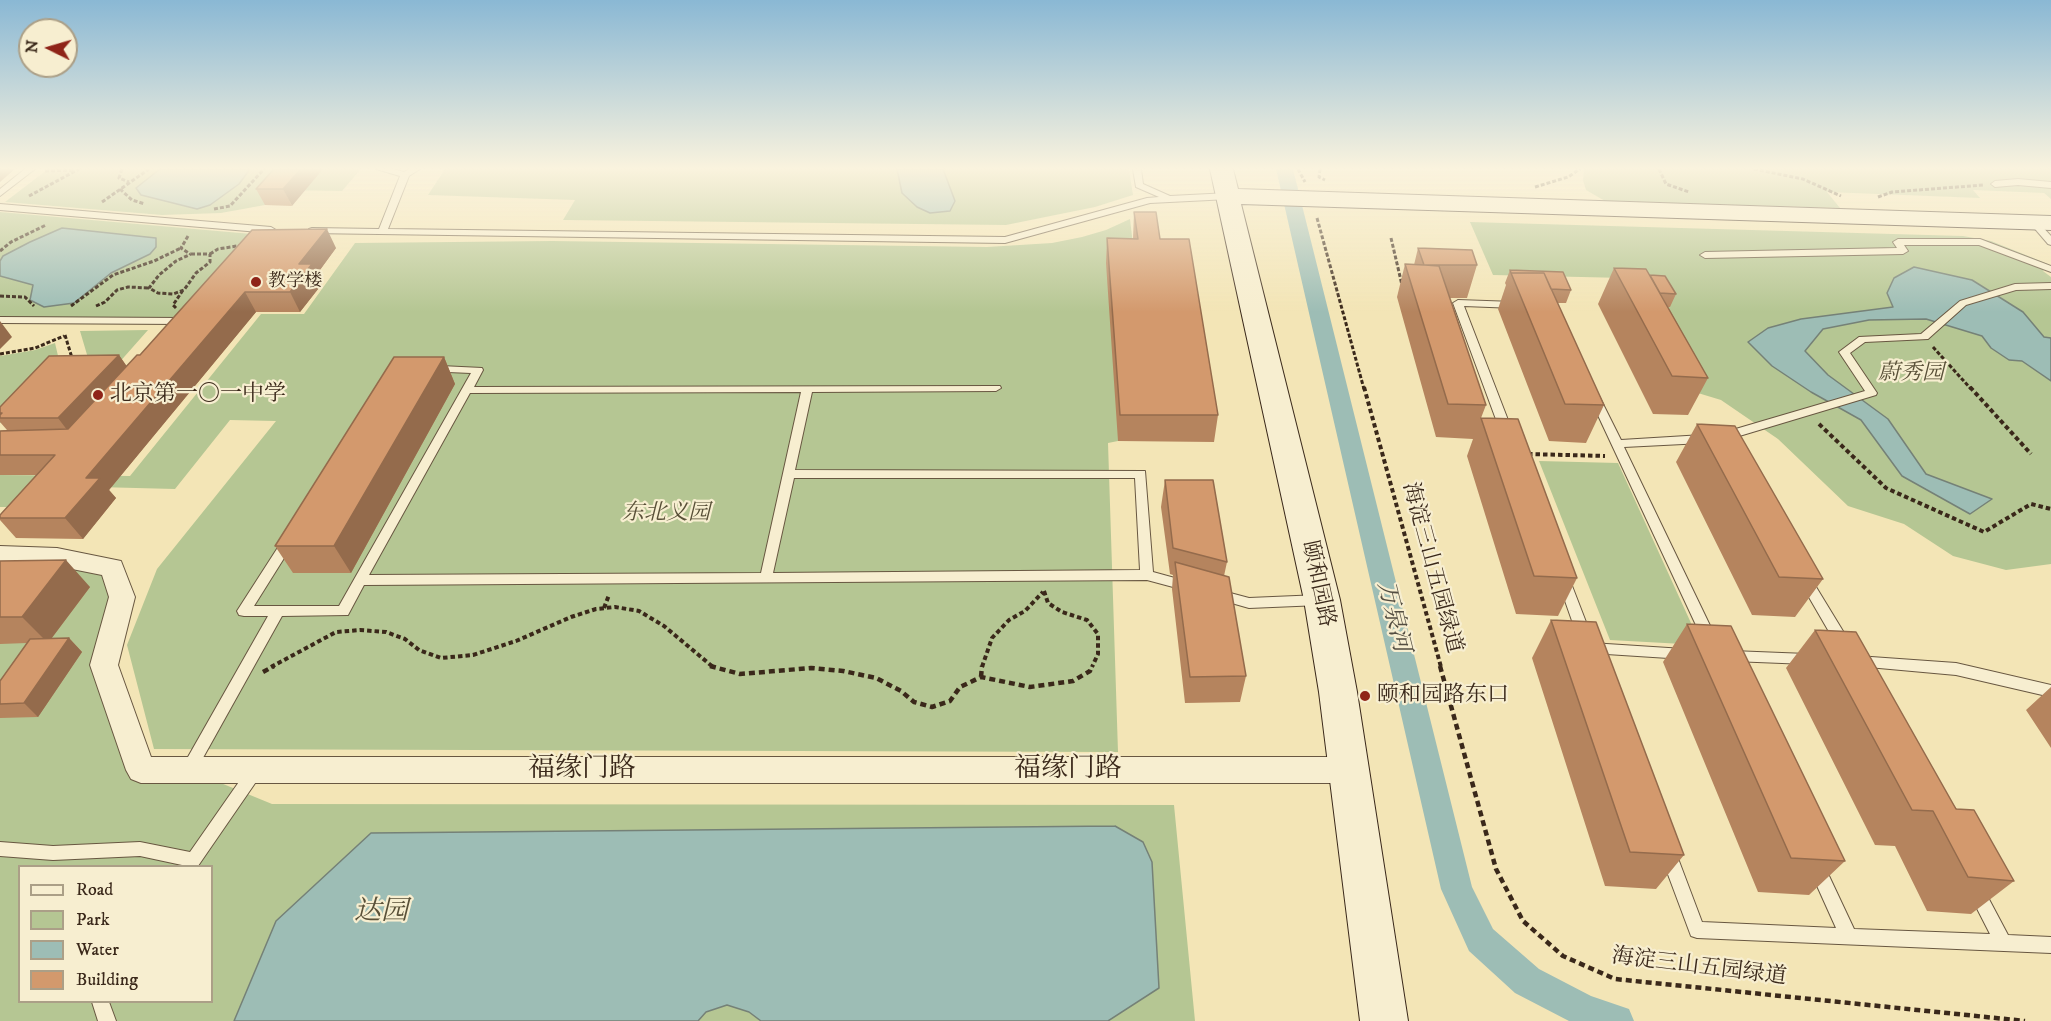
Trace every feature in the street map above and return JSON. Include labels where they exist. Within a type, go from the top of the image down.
[{"type":"main road","name":"颐和园路","points":[[1233,217],[1322,600],[1349,770],[1384,1021]]},
{"type":"main road","points":[[1857,217],[2043,223]]},
{"type":"street","name":"福缘门路","points":[[0,555],[57,557],[112,568],[122,597],[104,665],[141,770],[1349,770]]},
{"type":"lane","points":[[106,217],[281,230]]},
{"type":"lane","points":[[382,231],[388,217]]},
{"type":"lane","points":[[304,230],[1005,240],[1090,217]]},
{"type":"lane","points":[[2043,223],[2051,242]]},
{"type":"lane","points":[[257,245],[270,230]]},
{"type":"lane","points":[[1705,255],[1903,251],[1898,242],[1980,242],[2051,268]]},
{"type":"lane","points":[[1617,444],[1722,443],[1807,412],[1872,393],[1844,352],[1863,339],[1924,338],[1963,303],[2014,287],[2051,286]]},
{"type":"lane","points":[[1515,454],[1458,303],[1528,305]]},
{"type":"lane","points":[[0,321],[190,322]]},
{"type":"lane","points":[[399,368],[478,370],[467,390],[360,580],[343,611],[244,611],[399,368]]},
{"type":"lane","points":[[1586,379],[1713,645]]},
{"type":"lane","points":[[766,578],[807,388]]},
{"type":"lane","points":[[467,390],[996,388]]},
{"type":"lane","points":[[788,474],[1141,474],[1147,575]]},
{"type":"lane","points":[[1557,562],[1592,654],[1694,654]]},
{"type":"lane","points":[[1799,570],[1852,664],[1956,669],[2051,691]]},
{"type":"lane","points":[[360,580],[1147,575],[1249,603],[1322,600]]},
{"type":"lane","points":[[189,770],[278,611]]},
{"type":"lane","points":[[1723,667],[1718,656],[1820,660]]},
{"type":"lane","points":[[0,849],[53,853],[140,849],[191,863],[256,770]]},
{"type":"lane","points":[[1664,843],[1697,930],[2051,945]]},
{"type":"lane","points":[[1809,850],[1849,937]]},
{"type":"lane","points":[[1970,880],[2003,942]]},
{"type":"lane","points":[[101,1003],[107,1021]]},
{"type":"path","points":[[0,251],[36,229],[68,217]]},
{"type":"path","name":"海淀三山五园绿道","points":[[1317,217],[1340,295],[1496,869],[1523,921],[1563,956],[1615,979],[2025,1021]]},
{"type":"path","points":[[66,307],[75,305],[113,275],[154,261],[181,248],[189,234],[202,225]]},
{"type":"path","points":[[1391,238],[1403,293]]},
{"type":"path","points":[[149,288],[159,275],[176,261],[191,254],[210,254],[218,249],[257,245]]},
{"type":"path","points":[[181,248],[191,254]]},
{"type":"path","points":[[0,354],[35,348],[64,336],[85,311],[105,302],[117,290],[128,287],[149,288],[158,293],[173,294],[184,290],[210,262],[210,254]]},
{"type":"path","points":[[0,296],[25,297],[33,306],[42,308]]},
{"type":"path","points":[[64,336],[74,364]]},
{"type":"path","points":[[1924,338],[2031,454]]},
{"type":"path","points":[[63,362],[70,353]]},
{"type":"path","points":[[1807,412],[1886,488],[1984,532],[2031,504],[2051,509]]},
{"type":"path","points":[[1515,454],[1623,457]]},
{"type":"path","points":[[238,683],[277,666],[336,632],[360,630],[386,632],[405,639],[419,650],[441,658],[473,655],[516,641],[571,617],[596,609],[615,607],[639,611],[664,626],[711,667],[740,674],[811,668],[843,671],[876,678],[902,691],[914,702],[932,707],[950,700],[960,687],[981,677],[1030,687],[1073,681],[1090,671],[1098,654],[1098,634],[1087,620],[1062,612],[1048,603],[1044,591],[1047,576]]},
{"type":"path","points":[[981,677],[983,662],[992,638],[1009,620],[1025,611],[1044,591]]},
{"type":"green space","points":[[0,217],[53,217],[252,234],[177,321],[0,320]]},
{"type":"green space","points":[[565,217],[1047,217],[1006,225],[563,220]]},
{"type":"green space","name":"东北义园","points":[[1130,219],[1134,253],[1118,441],[1108,443],[1118,752],[154,749],[127,645],[157,569],[276,421],[230,420],[175,489],[58,486],[38,507],[0,507],[0,475],[130,476],[261,314],[304,314],[355,243],[552,241],[987,247],[1052,243],[1106,230]]},
{"type":"green space","name":"蔚秀园","points":[[1470,222],[1963,236],[1991,241],[2048,264],[2043,271],[2051,277],[2051,564],[2006,570],[1953,556],[1904,524],[1848,506],[1778,439],[1721,400],[1688,390],[1625,278],[1493,275]]},
{"type":"green space","points":[[148,330],[117,365],[88,358],[80,331]]},
{"type":"green space","points":[[55,343],[59,360],[11,419],[0,423],[0,356],[35,350]]},
{"type":"green space","points":[[1539,461],[1618,463],[1701,645],[1610,640]]},
{"type":"green space","name":"达园","points":[[0,555],[112,568],[104,665],[141,769],[189,770],[272,804],[1174,805],[1195,1021],[0,1021]]},
{"type":"water","points":[[62,228],[156,238],[156,247],[150,254],[111,273],[74,303],[44,307],[30,300],[33,285],[0,276],[0,261],[3,256]]},
{"type":"water","points":[[1914,267],[1972,280],[2023,312],[2044,337],[2051,338],[2051,381],[2022,361],[2009,360],[1991,348],[1982,336],[1926,319],[1869,320],[1823,329],[1805,351],[1828,375],[1888,419],[1926,474],[1992,499],[1970,514],[1902,476],[1861,420],[1811,392],[1772,366],[1748,342],[1768,328],[1801,319],[1893,307],[1887,293],[1894,278]]},
{"type":"water","name":"达园","points":[[1115,826],[1143,842],[1152,862],[1159,988],[1108,1021],[761,1021],[749,1012],[727,1005],[706,1012],[698,1021],[234,1021],[276,921],[371,833]]},
{"type":"building","points":[[1135,217],[1157,217],[1160,239],[1189,239],[1218,415],[1120,415],[1107,238],[1138,239]]},
{"type":"building","points":[[327,229],[299,264],[312,264],[290,292],[245,292],[86,478],[100,478],[65,518],[0,518],[0,515],[55,455],[0,455],[0,431],[68,429],[137,355],[140,355],[252,230]]},
{"type":"building","points":[[1418,248],[1472,250],[1477,265],[1425,265],[1439,266],[1486,405],[1448,404],[1405,264],[1424,265]]},
{"type":"building","points":[[1614,268],[1646,269],[1708,378],[1672,376]]},
{"type":"building","points":[[1510,270],[1563,272],[1571,290],[1551,289],[1544,273],[1511,273]]},
{"type":"building","points":[[1511,273],[1544,273],[1604,405],[1565,404]]},
{"type":"building","points":[[1650,275],[1665,276],[1676,294],[1660,293]]},
{"type":"building","points":[[119,355],[58,418],[0,418],[2,413],[0,413],[0,407],[49,356]]},
{"type":"building","points":[[394,357],[444,357],[334,546],[275,546]]},
{"type":"building","points":[[1481,418],[1518,419],[1577,578],[1534,576]]},
{"type":"building","points":[[1697,424],[1735,426],[1823,579],[1779,577]]},
{"type":"building","points":[[1165,480],[1213,480],[1227,562],[1173,548]]},
{"type":"building","points":[[66,560],[22,617],[0,617],[0,561]]},
{"type":"building","points":[[1175,562],[1229,577],[1246,676],[1190,677]]},
{"type":"building","points":[[1551,620],[1596,622],[1684,855],[1630,852]]},
{"type":"building","points":[[1687,624],[1731,626],[1845,861],[1791,858]]},
{"type":"building","points":[[1815,630],[1856,632],[1956,809],[1974,810],[2014,881],[1968,877],[1933,811],[1912,810]]},
{"type":"building","points":[[69,638],[24,703],[0,704],[0,681],[30,639]]},
{"type":"waterway","name":"万泉河","points":[[1295,217],[1457,889],[1481,940],[1527,981],[1585,1011],[1617,1021]]},
{"type":"place","name":"教学楼","points":[[256,282]]},
{"type":"place","name":"北京第一〇一中学","points":[[98,395]]},
{"type":"place","name":"颐和园路东口","points":[[1365,696]]}]
